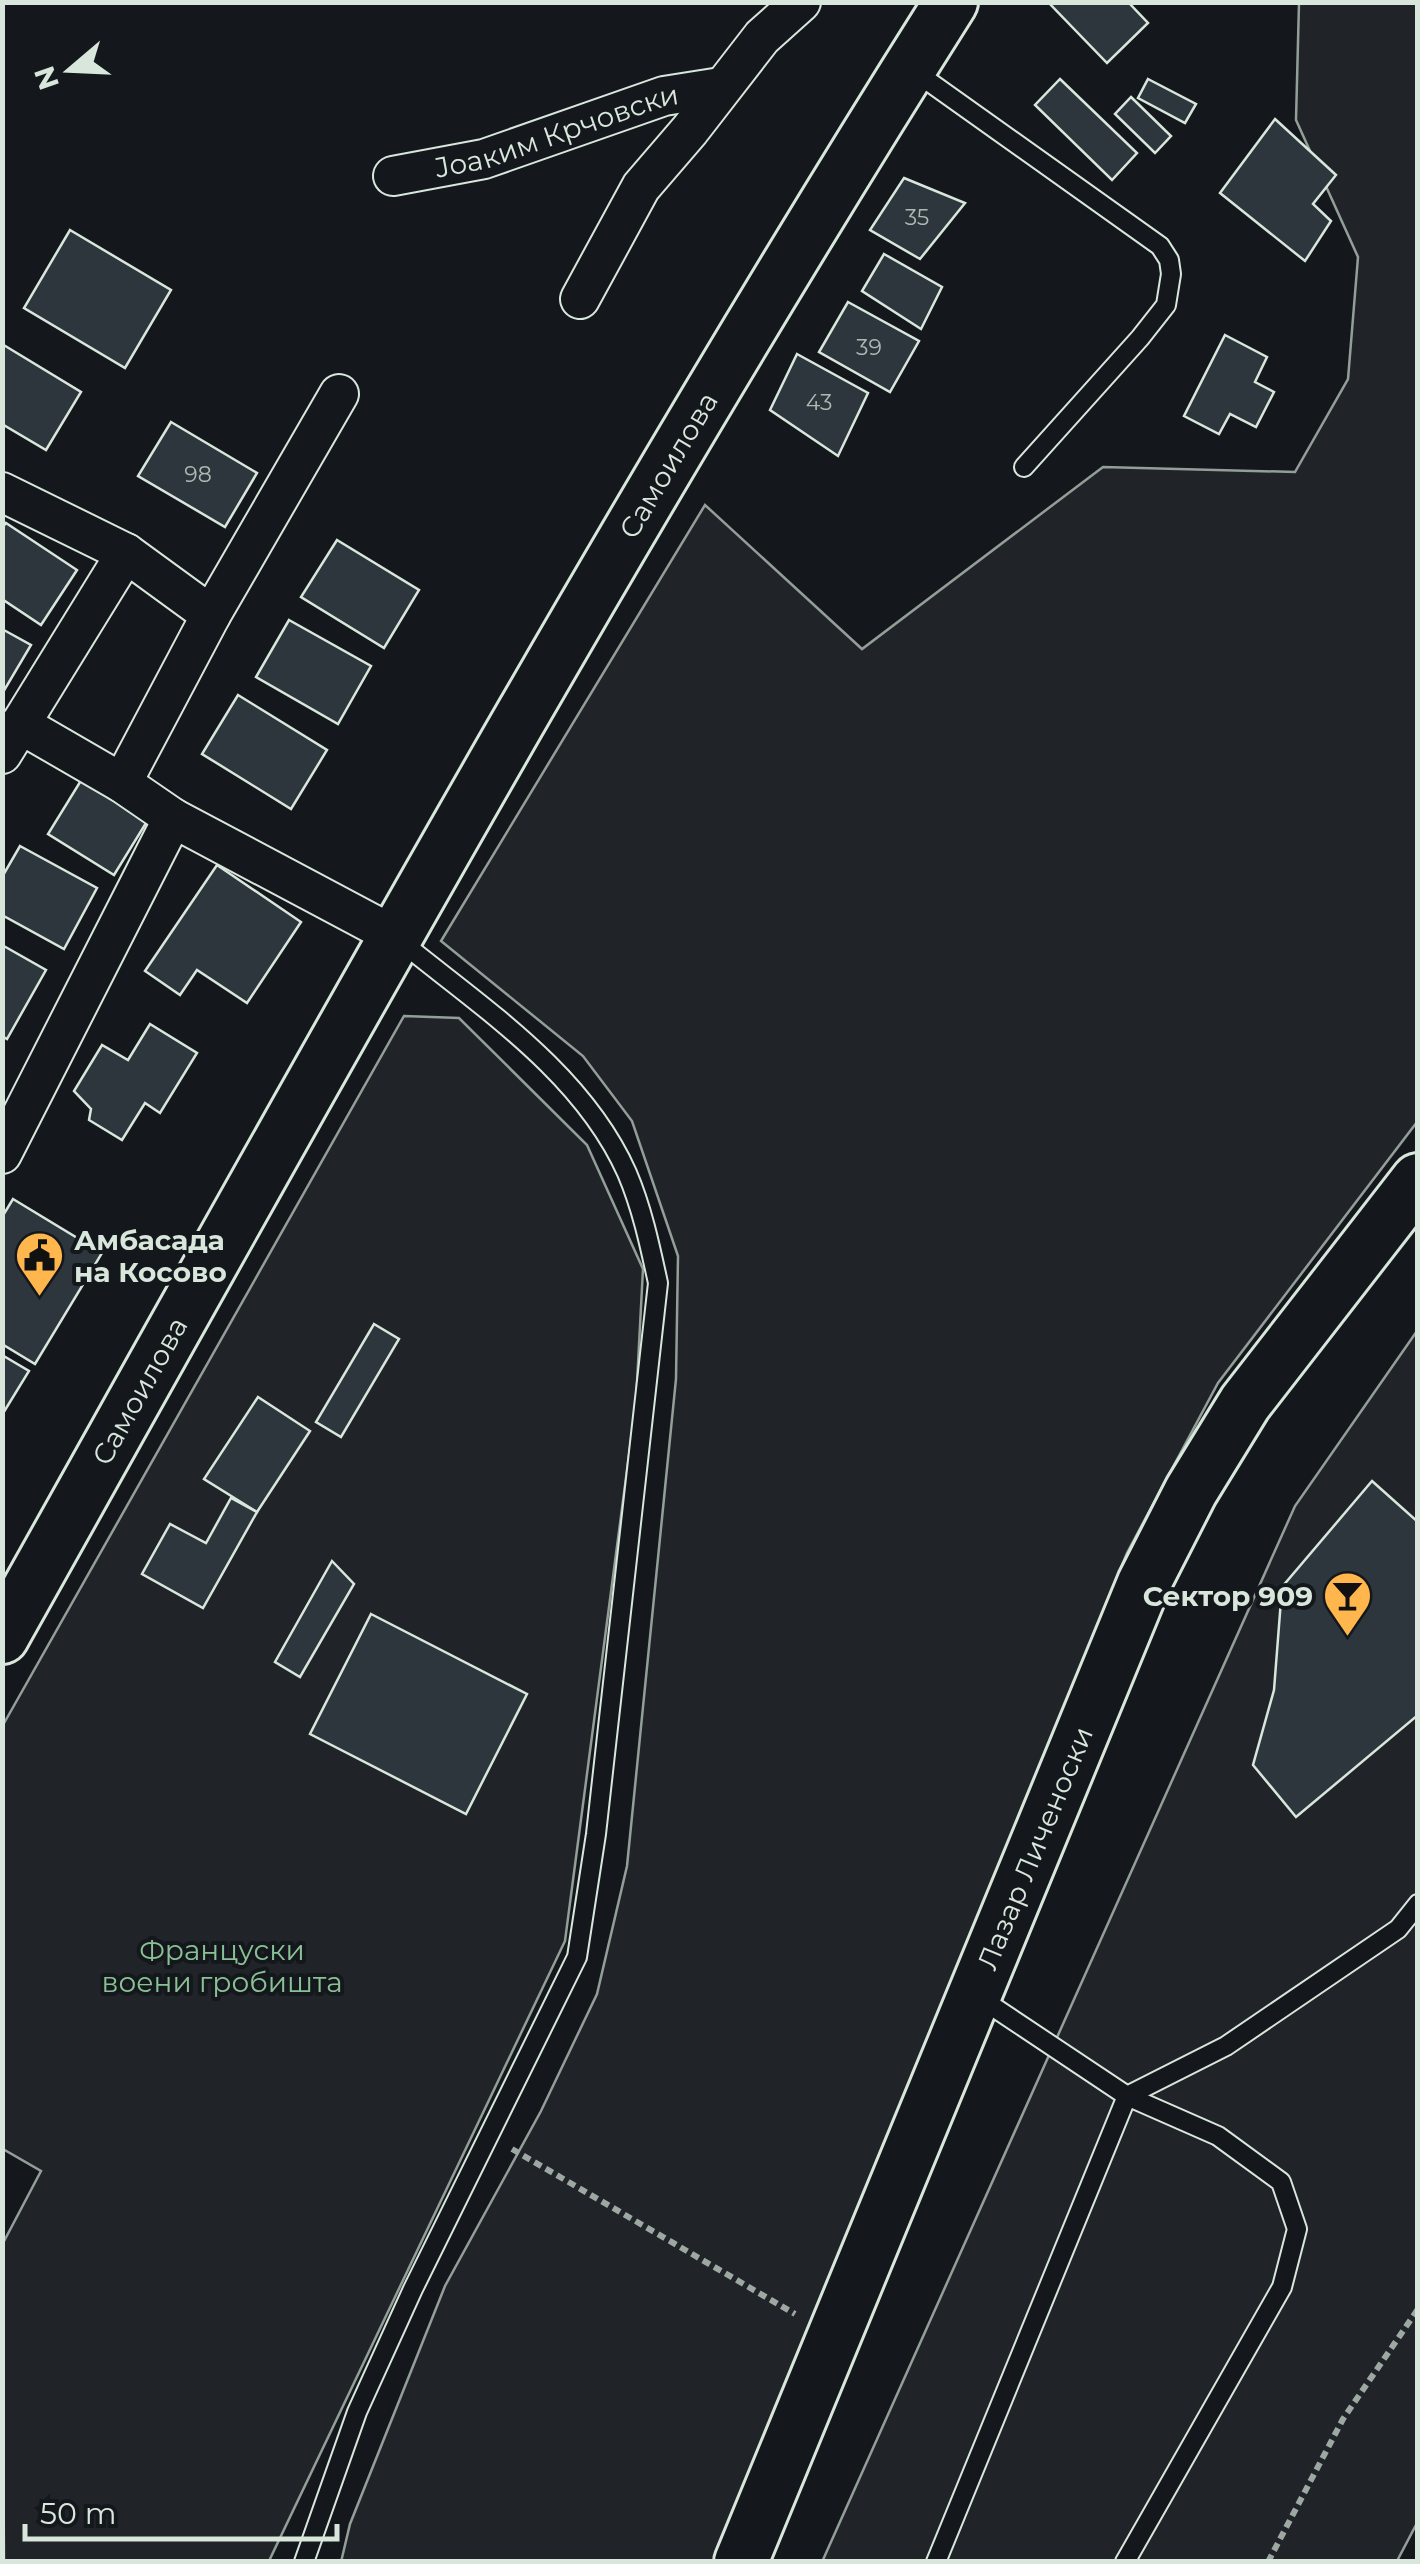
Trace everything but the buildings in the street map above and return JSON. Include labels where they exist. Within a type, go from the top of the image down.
[{"type":"street","name":"Јоаким Крчовски","points":[[580,299],[641,186],[762,36],[801,2]]},
{"type":"street","name":"Самоилова","points":[[2,1637],[395,936],[666,471],[951,2]]},
{"type":"street","name":"Јоаким Крчовски","points":[[392,176],[484,159],[664,96],[721,87]]},
{"type":"street","points":[[122,783],[211,615],[340,394]]},
{"type":"street","points":[[2,492],[126,553],[211,615]]},
{"type":"street","points":[[126,553],[11,739],[122,783],[173,818],[395,936]]},
{"type":"street","points":[[2,1154],[173,818]]},
{"type":"street","name":"Лазар Личеноски","points":[[741,2562],[1144,1584],[1191,1491],[1245,1403],[1418,1180]]},
{"type":"lane","points":[[910,68],[1160,246],[1170,260],[1166,304],[1024,467]]},
{"type":"lane","points":[[304,2562],[357,2412],[413,2288],[577,1956],[596,1834],[658,1283],[646,1226],[626,1172],[598,1121],[527,1044],[395,936]]},
{"type":"lane","points":[[936,2562],[1127,2096],[1226,2046],[1398,1929],[1418,1904]]},
{"type":"lane","points":[[976,1994],[1127,2096],[1218,2136],[1281,2182],[1297,2229],[1282,2286],[1125,2562]]},
{"type":"path","points":[[490,2136],[834,2337]]},
{"type":"path","points":[[1268,2562],[1343,2419],[1418,2310]]},
{"type":"green space","points":[[1299,3],[1417,3],[1417,1122],[1218,1383],[1127,1553],[715,2561],[341,2562],[350,2524],[445,2286],[541,2111],[597,1994],[627,1866],[676,1379],[678,1256],[632,1121],[583,1056],[441,941],[705,505],[862,649],[1103,467],[1295,472],[1348,379],[1358,257],[1296,120]]},
{"type":"green space","name":"Француски воени гробишта","points":[[404,1016],[459,1018],[587,1145],[643,1269],[636,1402],[565,1941],[269,2561],[4,2562],[2,2245],[41,2171],[3,2149],[3,1725]]},
{"type":"green space","points":[[1417,1331],[1417,2523],[1397,2561],[822,2562],[1295,1506]]},
{"type":"place","name":"Амбасада на Косово","points":[[39,1298]]},
{"type":"place","name":"Сектор 909","points":[[1348,1638]]}]
